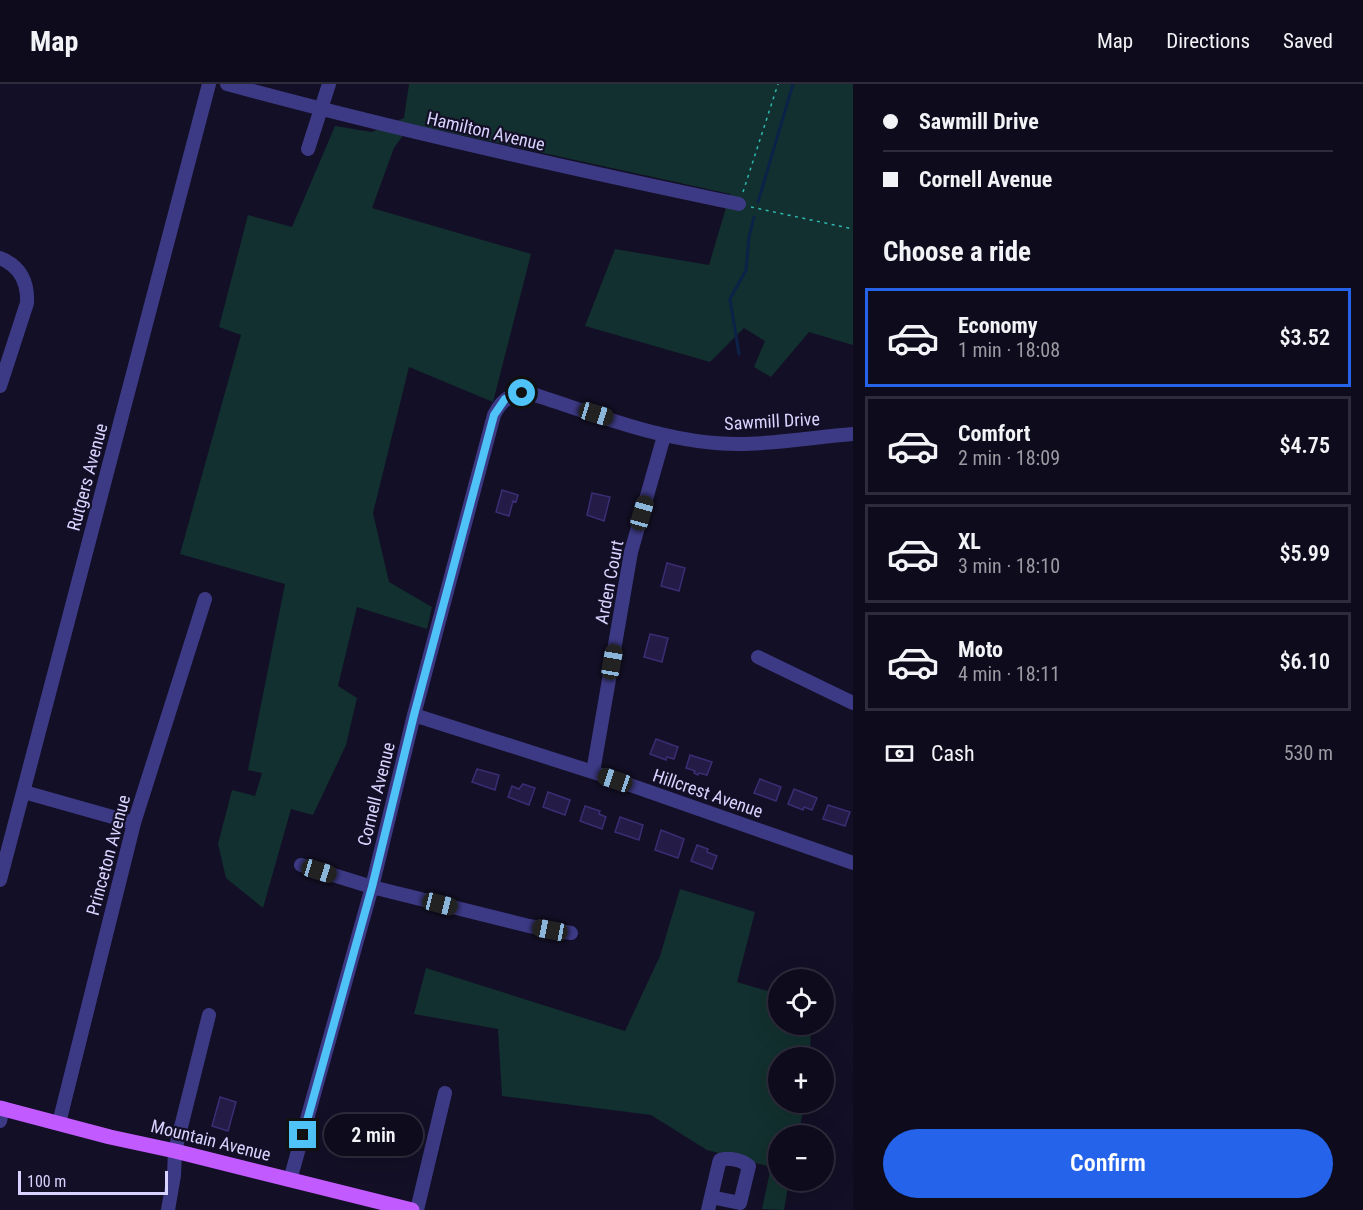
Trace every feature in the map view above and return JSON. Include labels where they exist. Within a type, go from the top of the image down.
[{"type":"main road","name":"Mountain Avenue","points":[[1,1112],[59,1123],[407,1209]]},
{"type":"street","name":"Rutgers Avenue","points":[[0,880],[209,84]]},
{"type":"street","name":"Hamilton Avenue","points":[[227,84],[321,110],[518,157],[739,204]]},
{"type":"street","points":[[308,149],[329,84]]},
{"type":"street","points":[[0,386],[25,309],[27,295],[20,272],[4,260]]},
{"type":"street","name":"Sawmill Drive","points":[[494,415],[505,399],[513,395],[529,393],[664,435],[737,444],[853,434]]},
{"type":"street","name":"Cornell Avenue","points":[[290,1180],[372,887],[414,715],[494,415]]},
{"type":"street","name":"Arden Court","points":[[593,772],[631,552],[664,435]]},
{"type":"street","name":"Princeton Avenue","points":[[59,1123],[134,823],[205,599]]},
{"type":"street","points":[[758,657],[853,703]]},
{"type":"street","name":"Hillcrest Avenue","points":[[414,715],[593,772],[853,863]]},
{"type":"street","points":[[24,792],[134,823]]},
{"type":"street","points":[[301,865],[372,887],[529,926],[571,933]]},
{"type":"street","points":[[168,1210],[174,1175],[175,1151],[209,1015]]},
{"type":"street","points":[[407,1209],[445,1093]]},
{"type":"path","points":[[778,84],[739,204],[853,229]]},
{"type":"green space","points":[[409,84],[853,84],[853,345],[809,332],[771,377],[754,367],[765,341],[744,328],[710,362],[585,326],[615,249],[709,265],[730,194],[411,124],[394,148],[372,208],[531,254],[493,402],[409,367],[373,513],[389,582],[432,607],[427,629],[357,607],[338,686],[357,698],[346,745],[313,815],[291,809],[263,908],[226,878],[218,844],[232,790],[255,796],[262,773],[248,770],[285,584],[180,554],[241,335],[219,327],[248,215],[292,227],[335,126],[372,132],[404,118]]},
{"type":"green space","points":[[680,889],[755,912],[737,982],[768,991],[768,1035],[811,1035],[810,1047],[768,1047],[768,1113],[803,1113],[800,1125],[768,1125],[768,1166],[707,1150],[651,1115],[502,1096],[498,1029],[414,1014],[426,968],[625,1031],[660,956]]},
{"type":"green space","points":[[768,1181],[768,1191],[787,1191],[784,1210],[762,1209]]},
{"type":"building","points":[[502,490],[518,495],[516,502],[513,501],[509,516],[496,512]]},
{"type":"building","points":[[592,493],[610,497],[604,521],[587,515]]},
{"type":"building","points":[[667,563],[685,568],[679,591],[661,586]]},
{"type":"building","points":[[650,634],[668,638],[662,662],[644,657]]},
{"type":"building","points":[[656,739],[678,747],[674,759],[667,757],[666,760],[650,754]]},
{"type":"building","points":[[690,755],[712,762],[707,775],[699,773],[698,775],[694,773],[695,771],[686,768]]},
{"type":"building","points":[[477,769],[499,775],[495,790],[472,782]]},
{"type":"building","points":[[760,779],[781,787],[776,801],[754,793]]},
{"type":"building","points":[[523,784],[535,788],[529,805],[508,797],[512,786],[519,789]]},
{"type":"building","points":[[794,789],[817,798],[812,810],[804,807],[803,810],[788,804]]},
{"type":"building","points":[[548,792],[570,800],[565,815],[543,807]]},
{"type":"building","points":[[828,805],[850,812],[845,826],[823,819]]},
{"type":"building","points":[[585,806],[600,811],[599,814],[606,817],[602,829],[580,821]]},
{"type":"building","points":[[620,817],[643,825],[639,840],[615,832]]},
{"type":"building","points":[[661,830],[684,839],[678,858],[655,850]]},
{"type":"building","points":[[697,845],[717,856],[712,869],[691,861]]},
{"type":"building","points":[[220,1097],[236,1102],[228,1131],[212,1126]]},
{"type":"waterway","points":[[758,202],[793,84]]},
{"type":"waterway","points":[[739,354],[730,299],[746,270],[749,237],[754,217]]},
{"type":"route","points":[[303,1135],[372,887],[414,715],[494,415],[505,399],[522,393]]}]
